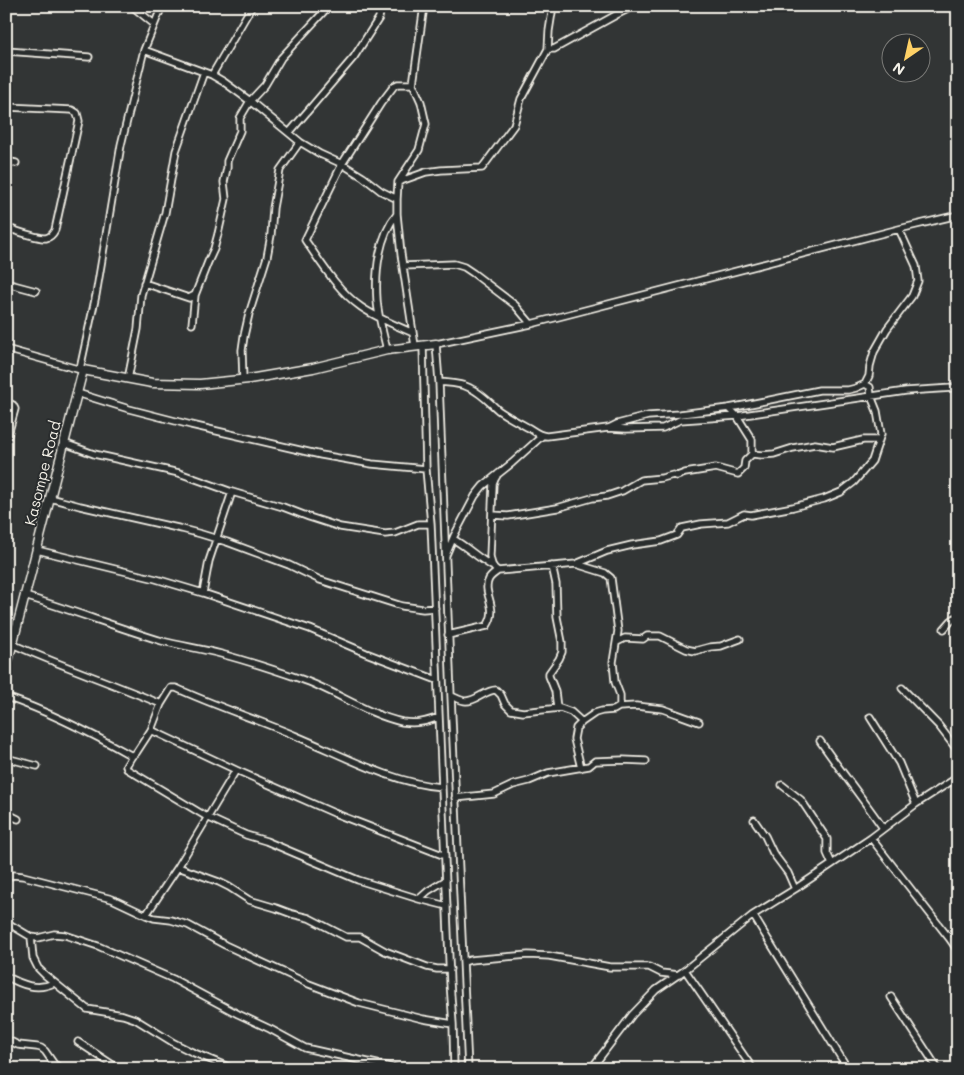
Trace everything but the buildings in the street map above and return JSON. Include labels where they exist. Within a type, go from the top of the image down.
[{"type":"street","points":[[132,6],[154,24]]},
{"type":"street","points":[[82,370],[121,145],[144,50],[162,6]]},
{"type":"street","points":[[212,75],[252,6]]},
{"type":"street","points":[[192,324],[195,295],[214,249],[218,234],[226,199],[224,182],[227,161],[240,132],[240,118],[250,101],[265,85],[281,58],[329,6]]},
{"type":"street","points":[[289,133],[354,56],[379,18],[384,6]]},
{"type":"street","points":[[424,6],[413,84],[421,102],[426,124],[418,150],[398,182],[397,214],[413,333],[419,346],[431,524],[454,1069]]},
{"type":"street","points":[[398,182],[426,172],[482,168],[514,125],[520,99],[548,49],[553,6]]},
{"type":"street","points":[[548,49],[554,49],[634,6]]},
{"type":"street","points":[[144,50],[212,75],[224,82],[300,142],[342,164],[397,199]]},
{"type":"street","points":[[6,51],[89,57]]},
{"type":"street","points":[[128,379],[138,329],[141,295],[165,213],[176,151],[204,72]]},
{"type":"street","points":[[413,84],[398,84],[392,88],[342,164],[305,240],[351,299],[380,319],[413,333]]},
{"type":"street","points":[[6,108],[72,110],[77,113],[79,121],[53,234],[48,238],[40,238],[6,228]]},
{"type":"street","points":[[243,380],[242,350],[244,336],[267,257],[280,170],[300,142]]},
{"type":"street","points":[[6,161],[16,163]]},
{"type":"street","points":[[387,350],[377,302],[376,283],[384,236],[397,214]]},
{"type":"street","points":[[6,349],[82,370],[152,383],[200,384],[243,380],[313,368],[387,350],[436,344],[531,324],[958,215]]},
{"type":"street","points":[[608,428],[648,416],[729,408],[819,390],[848,390],[865,384],[869,376],[874,352],[891,324],[912,296],[918,281],[916,266],[899,229]]},
{"type":"street","points":[[403,266],[454,264],[464,267],[515,304],[531,324]]},
{"type":"street","points":[[6,283],[36,291]]},
{"type":"street","points":[[144,283],[189,298],[195,295]]},
{"type":"street","points":[[436,344],[468,1069]]},
{"type":"street","name":"Kasompe Road","points":[[6,669],[82,370]]},
{"type":"street","points":[[439,382],[469,387],[481,394],[504,414],[542,436],[608,428],[663,428],[680,420],[737,416],[906,391],[953,388],[958,386]]},
{"type":"street","points":[[448,636],[487,626],[492,612],[488,594],[488,582],[498,571],[576,564],[607,551],[661,541],[678,535],[682,528],[701,524],[728,522],[744,514],[751,515],[793,507],[824,499],[841,492],[854,482],[872,461],[880,440],[881,434],[877,411],[871,396],[870,387],[865,384]]},
{"type":"street","points":[[77,393],[199,427],[321,455],[372,464],[426,469]]},
{"type":"street","points":[[6,402],[13,405],[15,409],[6,442]]},
{"type":"street","points":[[492,515],[508,516],[557,508],[622,491],[641,480],[672,475],[677,476],[716,468],[738,474],[744,468],[745,461],[752,454],[752,440],[737,416],[729,408]]},
{"type":"street","points":[[446,557],[453,538],[475,496],[483,486],[542,436]]},
{"type":"street","points":[[752,454],[774,454],[815,444],[833,447],[863,440],[880,440]]},
{"type":"street","points":[[64,443],[94,454],[179,473],[340,527],[395,534],[418,524],[431,524]]},
{"type":"street","points":[[492,566],[490,556],[493,484],[498,474]]},
{"type":"street","points":[[203,593],[209,561],[232,492]]},
{"type":"street","points":[[50,498],[216,538],[290,565],[320,580],[402,606],[423,609],[435,608]]},
{"type":"street","points":[[453,538],[498,571]]},
{"type":"street","points":[[37,550],[156,579],[203,593],[310,629],[437,680]]},
{"type":"street","points":[[576,564],[605,573],[611,578],[618,631],[613,662],[615,682],[620,695],[619,707]]},
{"type":"street","points":[[552,566],[556,584],[557,617],[562,642],[562,652],[549,673],[555,691],[557,708]]},
{"type":"street","points":[[25,596],[164,641],[238,659],[299,678],[326,688],[360,706],[403,722],[426,722],[439,717]]},
{"type":"street","points":[[944,629],[958,616]]},
{"type":"street","points":[[617,642],[624,638],[643,639],[647,636],[660,636],[686,649],[695,651],[721,646],[740,639]]},
{"type":"street","points":[[12,644],[161,704]]},
{"type":"street","points":[[442,787],[418,784],[389,775],[176,688],[171,688],[161,704],[151,730],[126,766],[127,769],[207,817],[246,836],[266,841],[358,880],[447,906]]},
{"type":"street","points":[[902,688],[939,726],[958,751]]},
{"type":"street","points":[[451,696],[466,701],[488,691],[496,690],[501,695],[505,704],[516,712],[557,708],[567,710],[582,722]]},
{"type":"street","points":[[6,697],[71,723],[132,756]]},
{"type":"street","points":[[580,768],[574,739],[576,728],[595,713],[602,710],[636,706],[663,708],[699,722]]},
{"type":"street","points":[[870,717],[899,763],[916,804]]},
{"type":"street","points":[[151,730],[334,813],[445,856]]},
{"type":"street","points":[[820,741],[884,828]]},
{"type":"street","points":[[6,758],[37,766]]},
{"type":"street","points":[[455,798],[494,794],[513,785],[548,773],[589,766],[595,762],[646,760]]},
{"type":"street","points":[[146,915],[178,867],[236,770]]},
{"type":"street","points":[[591,1069],[632,1015],[656,990],[685,970],[753,915],[871,838],[916,804],[958,778]]},
{"type":"street","points":[[782,786],[801,800],[827,839],[827,853],[832,864]]},
{"type":"street","points":[[6,813],[18,819]]},
{"type":"street","points":[[754,820],[766,836],[773,853],[788,873],[795,889]]},
{"type":"street","points":[[871,838],[958,951]]},
{"type":"street","points":[[178,867],[220,882],[249,900],[309,918],[346,936],[360,938],[385,951],[427,968],[450,969]]},
{"type":"street","points":[[6,878],[23,876],[112,899],[154,918],[188,925],[225,945],[309,984],[359,1003],[391,1012],[453,1024]]},
{"type":"street","points":[[419,899],[446,880]]},
{"type":"street","points":[[753,915],[848,1069]]},
{"type":"street","points":[[6,922],[31,937],[38,938],[54,934],[65,935],[98,946],[173,979],[305,1048],[400,1069]]},
{"type":"street","points":[[31,937],[33,958],[38,968],[87,1009],[135,1019],[192,1052],[233,1069]]},
{"type":"street","points":[[464,962],[528,955],[549,956],[610,967],[649,967],[661,973],[678,975]]},
{"type":"street","points":[[685,970],[753,1069]]},
{"type":"street","points":[[6,976],[33,987],[45,987],[54,983]]},
{"type":"street","points":[[891,997],[938,1069]]},
{"type":"street","points":[[6,1039],[18,1045],[41,1048],[54,1064],[60,1068]]},
{"type":"street","points":[[78,1042],[119,1069]]}]
